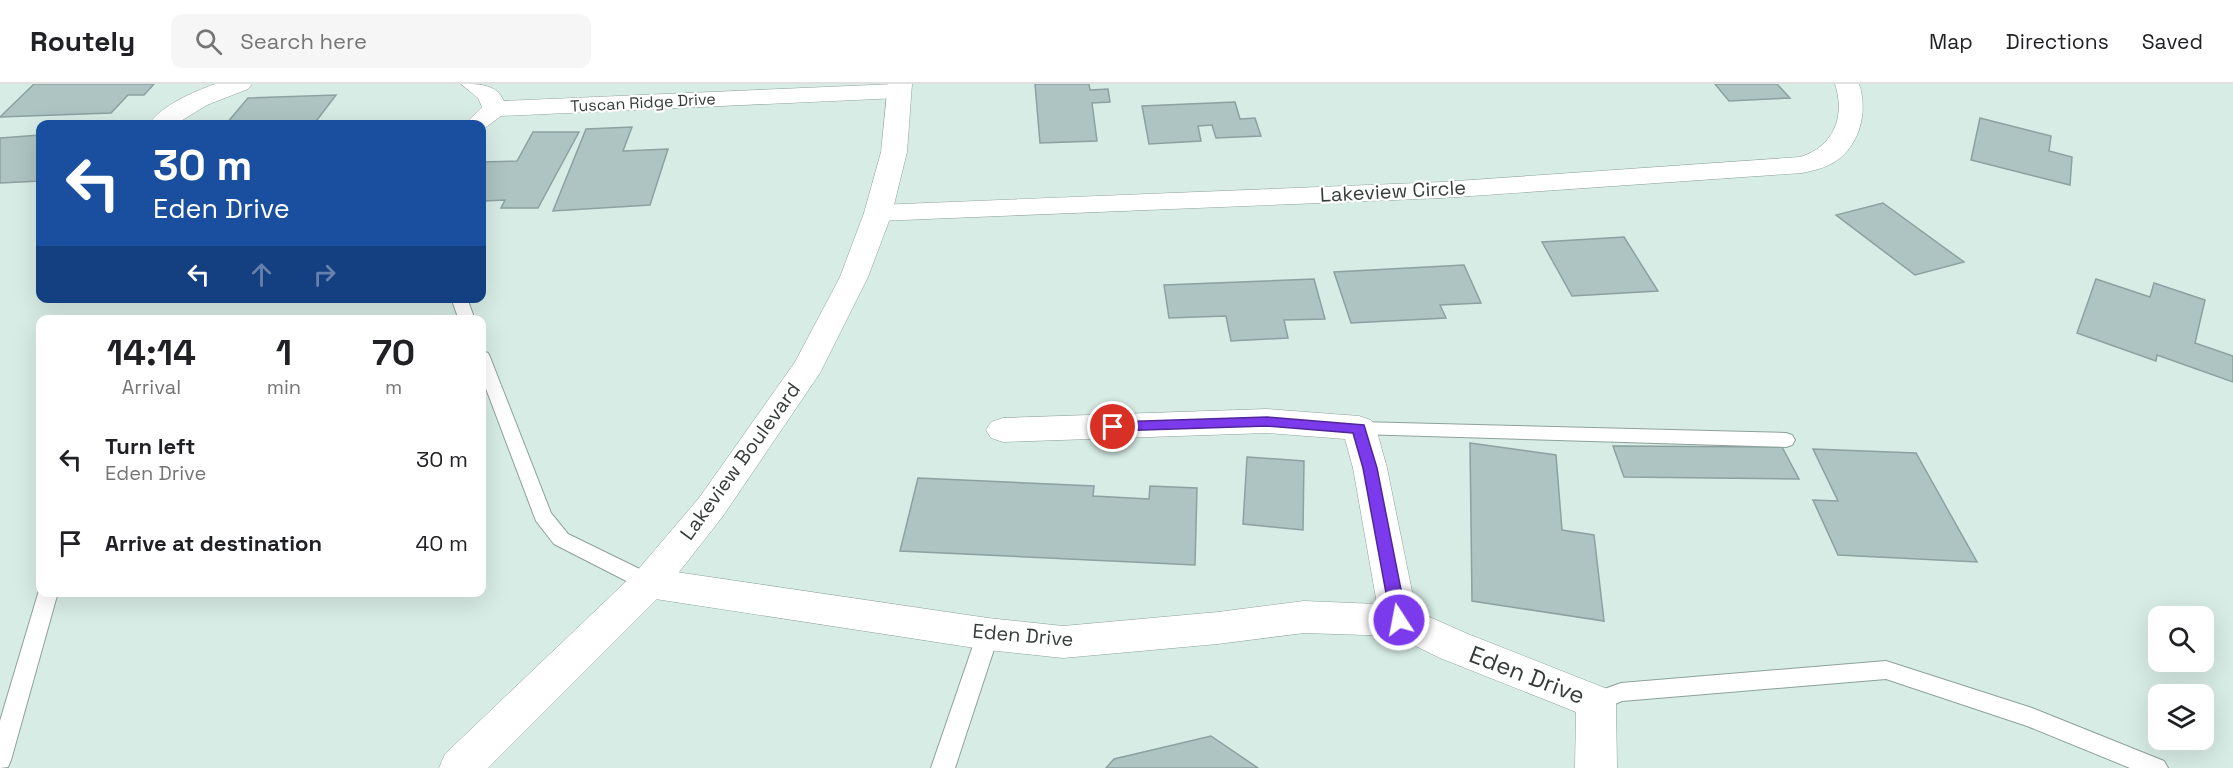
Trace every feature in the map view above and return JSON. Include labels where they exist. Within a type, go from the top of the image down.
[{"type":"street","points":[[166,120],[184,107],[214,91],[240,84]]},
{"type":"street","name":"Tuscan Ridge Drive","points":[[473,84],[489,94],[486,117],[900,87]]},
{"type":"street","name":"Lakeview Circle","points":[[878,213],[1442,190],[1803,165],[1821,159],[1835,148],[1851,122],[1850,91],[1847,84]]},
{"type":"street","name":"Lakeview Boulevard","points":[[460,768],[649,583],[711,507],[809,366],[854,277],[878,213],[894,152],[900,87]]},
{"type":"street","points":[[1003,430],[1267,421],[1359,428],[1370,468],[1399,620]]},
{"type":"street","name":"Eden Drive","points":[[649,583],[988,634],[1063,642],[1218,628],[1304,617],[1399,620],[1454,646],[1596,702],[1596,768]]},
{"type":"lane","points":[[486,367],[543,516],[561,539],[649,583]]},
{"type":"lane","points":[[1359,428],[1786,440]]},
{"type":"lane","points":[[0,760],[47,597]]},
{"type":"lane","points":[[943,768],[988,634]]},
{"type":"lane","points":[[1596,702],[1621,692],[1886,670],[2032,718],[2156,768]]},
{"type":"building","points":[[34,84],[154,84],[144,95],[128,95],[111,113],[0,117]]},
{"type":"building","points":[[1035,84],[1089,84],[1090,90],[1108,89],[1110,102],[1092,103],[1097,141],[1040,143]]},
{"type":"building","points":[[1715,84],[1777,84],[1790,98],[1729,101]]},
{"type":"building","points":[[336,95],[317,120],[229,120],[248,98]]},
{"type":"building","points":[[1235,102],[1240,119],[1255,118],[1261,136],[1216,138],[1212,125],[1198,126],[1201,141],[1149,144],[1142,106]]},
{"type":"building","points":[[1980,118],[2051,136],[2049,151],[2072,157],[2070,185],[1971,160]]},
{"type":"building","points":[[632,127],[623,151],[668,149],[650,205],[553,211],[586,129]]},
{"type":"building","points":[[533,132],[579,132],[538,208],[501,208],[505,200],[486,201],[486,162],[517,161]]},
{"type":"building","points":[[36,135],[36,181],[0,183],[0,138]]},
{"type":"building","points":[[1883,203],[1964,262],[1915,275],[1836,215]]},
{"type":"building","points":[[1624,237],[1658,291],[1572,296],[1542,242]]},
{"type":"building","points":[[1464,265],[1481,303],[1440,305],[1446,318],[1351,323],[1334,272]]},
{"type":"building","points":[[1314,279],[1325,319],[1284,320],[1288,338],[1231,341],[1226,316],[1169,318],[1164,285]]},
{"type":"building","points":[[2096,279],[2150,297],[2154,283],[2205,300],[2195,343],[2233,356],[2233,382],[2157,355],[2156,361],[2077,333]]},
{"type":"building","points":[[1470,443],[1556,455],[1562,530],[1594,535],[1604,621],[1472,601]]},
{"type":"building","points":[[1613,446],[1782,447],[1799,479],[1624,477]]},
{"type":"building","points":[[1813,449],[1916,453],[1977,562],[1838,555],[1813,500],[1838,501]]},
{"type":"building","points":[[1247,457],[1304,461],[1303,530],[1243,524]]},
{"type":"building","points":[[918,478],[1094,486],[1093,496],[1149,499],[1150,486],[1197,488],[1195,565],[900,551]]},
{"type":"building","points":[[1211,736],[1258,768],[1106,768],[1114,759]]},
{"type":"route","points":[[1113,427],[1267,421],[1359,428],[1370,468],[1399,620]]}]
